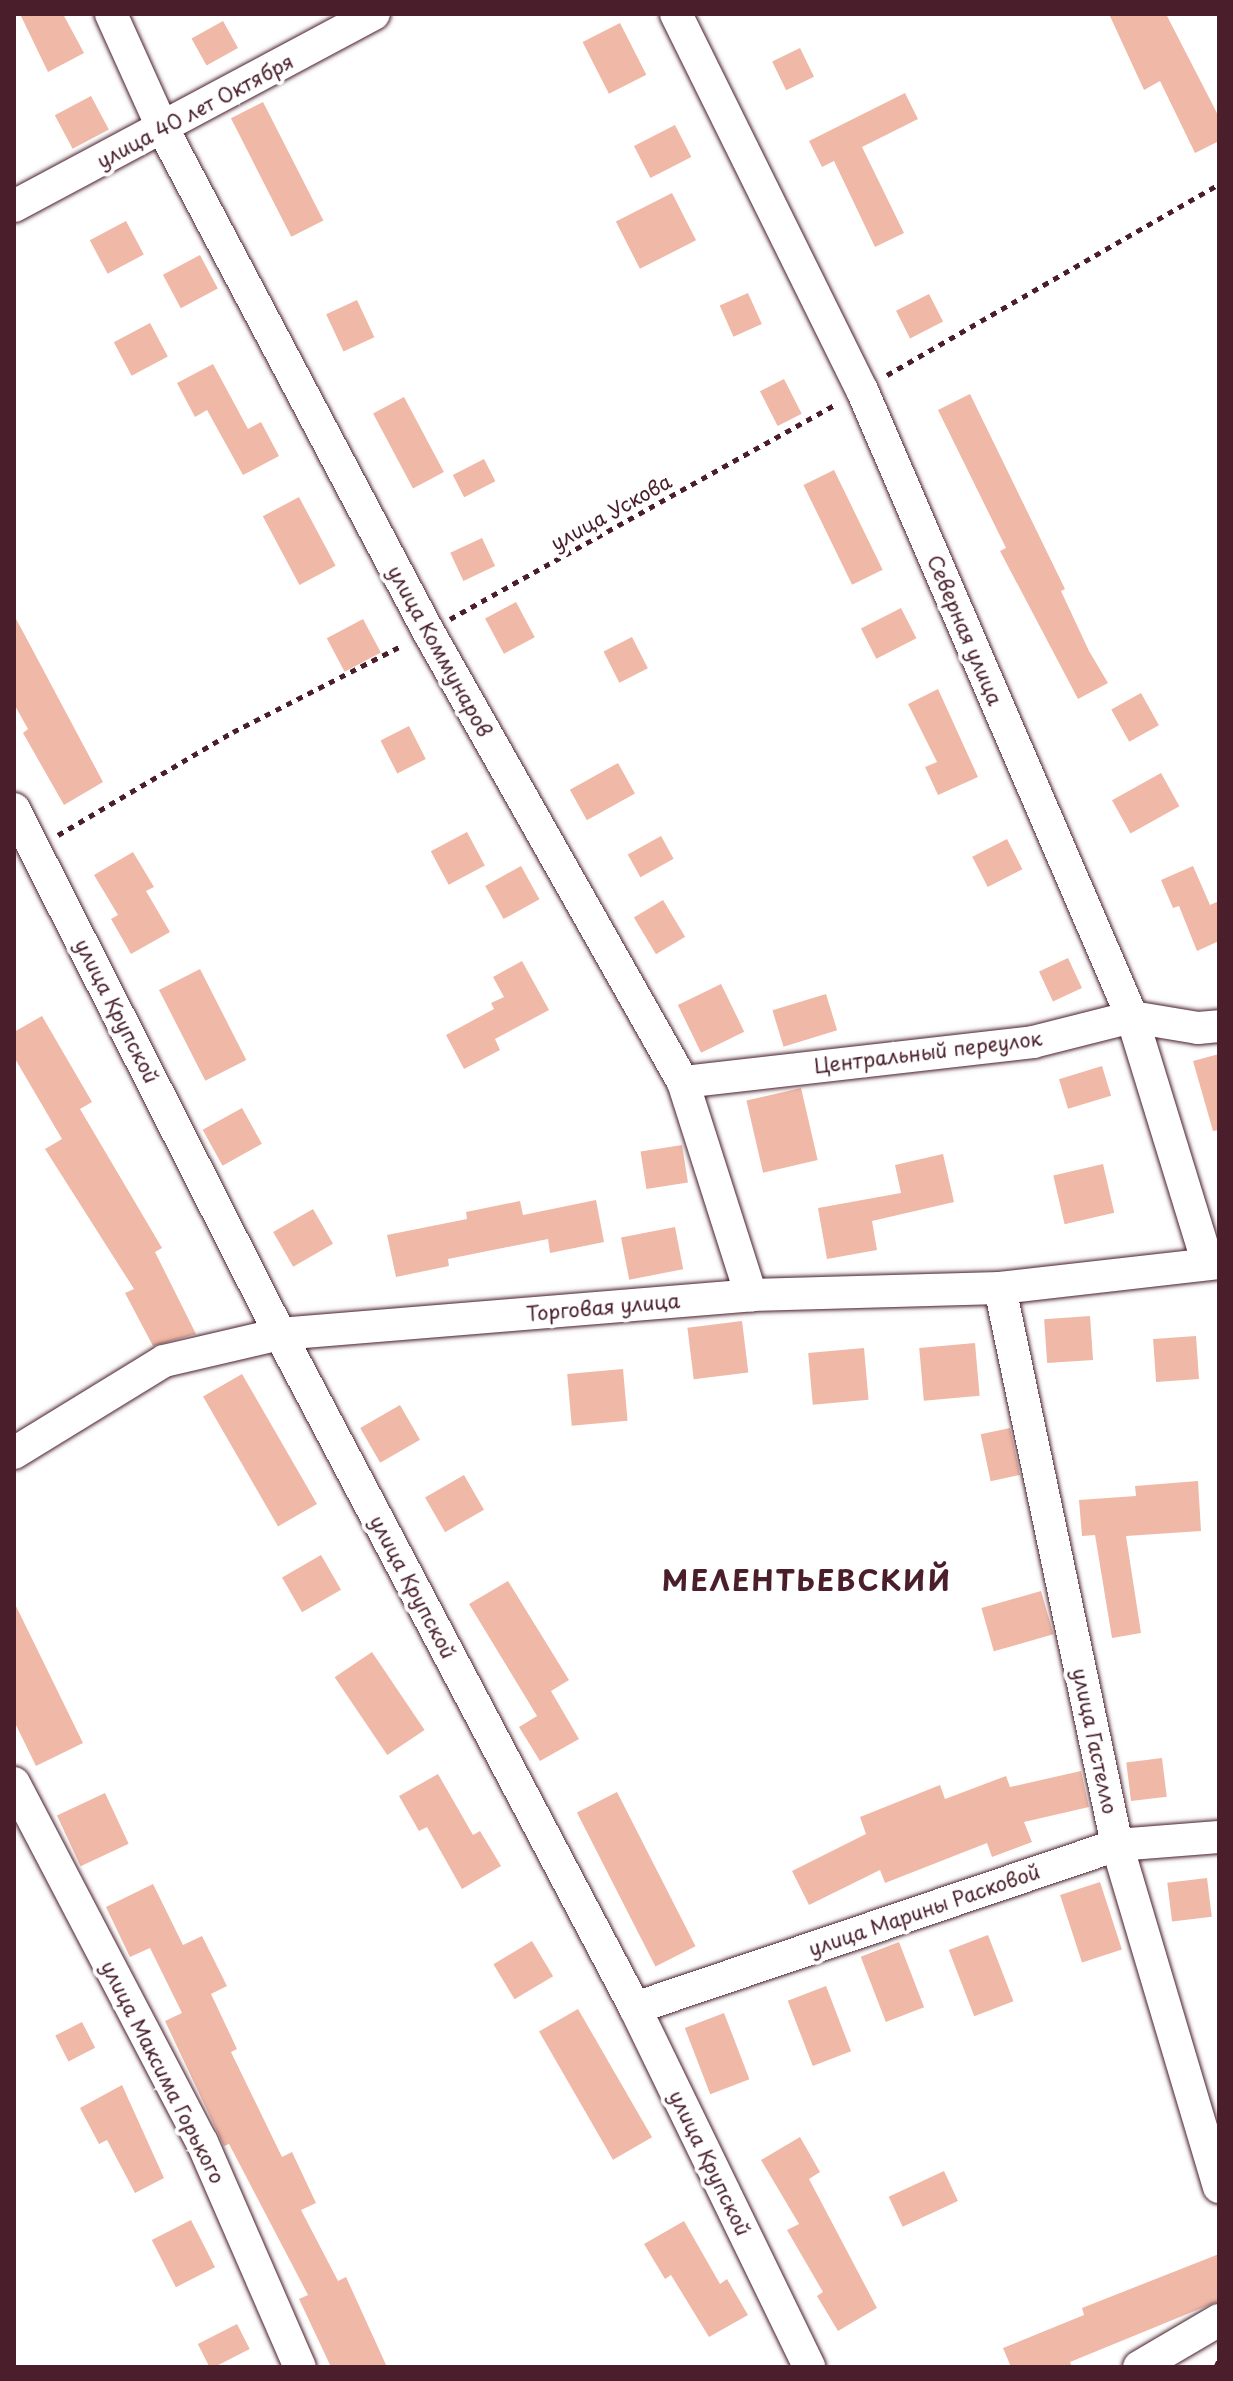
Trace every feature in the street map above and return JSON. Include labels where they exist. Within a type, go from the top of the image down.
[{"type":"street","name":"улица Коммунаров","points":[[111,14],[163,129],[428,631],[683,1082],[751,1295]]},
{"type":"street","name":"улица 40 лет Октября","points":[[14,206],[374,14]]},
{"type":"street","name":"Северная улица","points":[[676,14],[862,390],[1132,1017],[1213,1263]]},
{"type":"street","name":"улица Крупской","points":[[14,809],[280,1334],[635,2008],[809,2367]]},
{"type":"street","name":"Центральный переулок","points":[[683,1082],[1033,1042],[1132,1017],[1198,1028],[1219,1026]]},
{"type":"street","name":"Торговая улица","points":[[14,1453],[164,1361],[280,1334],[751,1295],[1000,1288],[1213,1263]]},
{"type":"street","name":"улица Гастелло","points":[[1000,1288],[1117,1845],[1219,2187]]},
{"type":"street","name":"улица Максима Горького","points":[[14,1783],[202,2142],[300,2367]]},
{"type":"street","name":"улица Марины Расковой","points":[[635,2008],[1117,1845],[1219,1837]]},
{"type":"street","points":[[1139,2367],[1219,2320]]},
{"type":"path","name":"улица Ускова","points":[[35,849],[233,732],[428,631],[862,390],[1219,184]]},
{"type":"path","points":[[1216,2367],[1219,2360]]},
{"type":"building","points":[[20,14],[63,14],[84,53],[48,72]]},
{"type":"building","points":[[1109,14],[1166,14],[1219,117],[1219,141],[1195,153],[1160,81],[1144,90]]},
{"type":"building","points":[[223,21],[238,48],[207,66],[192,38]]},
{"type":"building","points":[[620,23],[646,75],[609,94],[583,42]]},
{"type":"building","points":[[800,48],[814,77],[786,90],[772,62]]},
{"type":"building","points":[[905,93],[918,119],[862,147],[904,233],[875,247],[834,161],[822,167],[809,141]]},
{"type":"building","points":[[91,96],[109,130],[73,149],[55,115]]},
{"type":"building","points":[[263,102],[323,221],[291,237],[231,118]]},
{"type":"building","points":[[675,125],[691,157],[650,178],[634,146]]},
{"type":"building","points":[[672,193],[696,240],[640,269],[616,222]]},
{"type":"building","points":[[126,221],[144,255],[108,274],[90,240]]},
{"type":"building","points":[[200,255],[218,289],[181,308],[163,275]]},
{"type":"building","points":[[748,293],[762,324],[734,337],[720,306]]},
{"type":"building","points":[[929,294],[943,322],[910,338],[896,311]]},
{"type":"building","points":[[357,300],[374,337],[344,352],[326,314]]},
{"type":"building","points":[[150,323],[168,357],[132,376],[114,342]]},
{"type":"building","points":[[213,364],[248,429],[261,422],[279,456],[243,475],[207,410],[195,417],[177,383]]},
{"type":"building","points":[[784,379],[802,414],[778,426],[760,391]]},
{"type":"building","points":[[970,394],[1065,589],[1061,591],[1089,651],[1108,683],[1078,699],[1000,551],[1006,548],[938,410]]},
{"type":"building","points":[[404,397],[444,472],[413,488],[373,413]]},
{"type":"building","points":[[484,459],[495,481],[464,497],[453,475]]},
{"type":"building","points":[[834,470],[883,570],[852,585],[803,485]]},
{"type":"building","points":[[299,497],[336,566],[299,585],[263,516]]},
{"type":"building","points":[[482,538],[495,566],[463,581],[450,553]]},
{"type":"building","points":[[516,602],[535,637],[504,654],[485,618]]},
{"type":"building","points":[[901,608],[916,638],[876,659],[861,628]]},
{"type":"building","points":[[14,615],[103,782],[64,805],[23,733],[28,729],[14,704]]},
{"type":"building","points":[[363,619],[381,653],[345,672],[327,638]]},
{"type":"building","points":[[632,637],[648,668],[619,683],[603,652]]},
{"type":"building","points":[[938,689],[978,777],[938,795],[925,767],[937,762],[908,704]]},
{"type":"building","points":[[1141,693],[1159,725],[1129,742],[1111,709]]},
{"type":"building","points":[[409,726],[426,759],[397,773],[380,741]]},
{"type":"building","points":[[618,763],[635,794],[587,820],[570,790]]},
{"type":"building","points":[[1161,773],[1179,806],[1130,833],[1112,800]]},
{"type":"building","points":[[467,832],[485,866],[449,885],[431,851]]},
{"type":"building","points":[[661,836],[674,859],[640,877],[628,854]]},
{"type":"building","points":[[1007,839],[1022,869],[988,887],[972,857]]},
{"type":"building","points":[[133,852],[154,887],[146,891],[170,932],[131,954],[111,919],[118,915],[94,875]]},
{"type":"building","points":[[521,866],[539,899],[504,919],[485,886]]},
{"type":"building","points":[[1193,866],[1210,905],[1219,901],[1219,941],[1197,951],[1179,906],[1173,908],[1161,880]]},
{"type":"building","points":[[663,900],[685,937],[656,954],[634,918]]},
{"type":"building","points":[[1068,958],[1082,988],[1053,1001],[1039,972]]},
{"type":"building","points":[[522,961],[549,1010],[495,1039],[500,1050],[464,1069],[446,1035],[494,1009],[491,1003],[504,997],[493,977]]},
{"type":"building","points":[[200,969],[246,1060],[205,1081],[159,990]]},
{"type":"building","points":[[721,984],[744,1032],[701,1053],[678,1005]]},
{"type":"building","points":[[826,994],[837,1030],[784,1047],[772,1010]]},
{"type":"building","points":[[42,1016],[92,1102],[80,1109],[162,1248],[155,1252],[196,1334],[153,1346],[125,1293],[134,1289],[45,1149],[62,1139],[14,1057],[14,1032]]},
{"type":"building","points":[[1219,1054],[1219,1130],[1213,1131],[1193,1061]]},
{"type":"building","points":[[1102,1066],[1111,1096],[1068,1109],[1059,1079]]},
{"type":"building","points":[[801,1088],[818,1160],[763,1173],[746,1101]]},
{"type":"building","points":[[242,1108],[262,1144],[223,1166],[203,1130]]},
{"type":"building","points":[[682,1145],[688,1183],[646,1189],[641,1152]]},
{"type":"building","points":[[943,1154],[954,1202],[872,1221],[877,1250],[827,1259],[818,1208],[901,1193],[895,1165]]},
{"type":"building","points":[[1103,1164],[1114,1213],[1065,1224],[1053,1175]]},
{"type":"building","points":[[596,1200],[604,1242],[550,1253],[548,1239],[448,1259],[449,1266],[396,1277],[387,1235],[467,1219],[466,1212],[520,1201],[523,1215]]},
{"type":"building","points":[[313,1209],[333,1244],[293,1267],[273,1232]]},
{"type":"building","points":[[675,1227],[683,1269],[629,1280],[621,1237]]},
{"type":"building","points":[[1090,1316],[1093,1360],[1047,1363],[1044,1319]]},
{"type":"building","points":[[742,1321],[748,1373],[694,1379],[687,1328]]},
{"type":"building","points":[[1196,1336],[1199,1379],[1156,1382],[1153,1339]]},
{"type":"building","points":[[975,1343],[980,1396],[924,1401],[919,1348]]},
{"type":"building","points":[[864,1348],[869,1400],[813,1405],[808,1353]]},
{"type":"building","points":[[623,1369],[628,1421],[572,1426],[567,1374]]},
{"type":"building","points":[[242,1374],[317,1504],[278,1526],[203,1396]]},
{"type":"building","points":[[400,1405],[420,1440],[380,1463],[360,1428]]},
{"type":"building","points":[[1010,1428],[1020,1475],[991,1481],[981,1434]]},
{"type":"building","points":[[464,1475],[484,1510],[445,1532],[425,1498]]},
{"type":"building","points":[[1198,1481],[1201,1531],[1126,1536],[1141,1633],[1112,1638],[1095,1535],[1082,1536],[1079,1500],[1136,1496],[1135,1486]]},
{"type":"building","points":[[321,1555],[341,1590],[302,1612],[282,1578]]},
{"type":"building","points":[[508,1581],[569,1680],[551,1691],[579,1739],[540,1761],[519,1727],[537,1716],[469,1604]]},
{"type":"building","points":[[1041,1591],[1053,1634],[994,1651],[981,1608]]},
{"type":"building","points":[[14,1602],[83,1743],[36,1766],[14,1721]]},
{"type":"building","points":[[372,1652],[425,1730],[387,1755],[335,1677]]},
{"type":"building","points":[[1162,1758],[1167,1797],[1131,1801],[1126,1762]]},
{"type":"building","points":[[1081,1771],[1089,1807],[1024,1822],[1032,1842],[992,1857],[987,1843],[885,1883],[880,1870],[809,1905],[792,1871],[866,1834],[860,1817],[940,1785],[945,1799],[1006,1776],[1010,1787]]},
{"type":"building","points":[[438,1774],[473,1835],[480,1831],[501,1866],[462,1889],[427,1827],[419,1831],[399,1796]]},
{"type":"building","points":[[617,1792],[696,1946],[655,1967],[577,1812]]},
{"type":"building","points":[[105,1793],[129,1844],[81,1866],[57,1815]]},
{"type":"building","points":[[1207,1878],[1212,1917],[1172,1922],[1167,1883]]},
{"type":"building","points":[[1100,1882],[1122,1950],[1082,1963],[1060,1895]]},
{"type":"building","points":[[153,1884],[183,1945],[202,1936],[227,1986],[211,1994],[237,2049],[231,2052],[282,2157],[292,2152],[316,2203],[301,2210],[338,2281],[346,2277],[387,2367],[331,2367],[299,2299],[308,2295],[229,2144],[224,2146],[165,2021],[182,2013],[150,1948],[130,1957],[106,1907]]},
{"type":"building","points":[[988,1935],[1013,2001],[974,2016],[949,1950]]},
{"type":"building","points":[[532,1941],[553,1976],[515,1999],[493,1964]]},
{"type":"building","points":[[899,1942],[924,2007],[886,2022],[861,1957]]},
{"type":"building","points":[[826,1986],[851,2051],[813,2066],[788,2001]]},
{"type":"building","points":[[578,2009],[652,2137],[613,2160],[539,2032]]},
{"type":"building","points":[[724,2013],[749,2079],[710,2094],[685,2028]]},
{"type":"building","points":[[82,2022],[95,2048],[68,2061],[55,2036]]},
{"type":"building","points":[[122,2085],[164,2178],[135,2193],[107,2140],[99,2144],[80,2108]]},
{"type":"building","points":[[800,2137],[820,2172],[809,2179],[877,2308],[838,2331],[817,2296],[823,2292],[787,2230],[799,2224],[761,2160]]},
{"type":"building","points":[[944,2171],[958,2201],[903,2227],[889,2197]]},
{"type":"building","points":[[191,2220],[215,2267],[176,2287],[152,2240]]},
{"type":"building","points":[[684,2221],[720,2284],[727,2279],[748,2315],[709,2337],[671,2275],[665,2279],[644,2244]]},
{"type":"building","points":[[1219,2254],[1219,2301],[1070,2362],[1072,2367],[1011,2367],[1003,2348],[1084,2315],[1082,2308]]},
{"type":"building","points":[[237,2324],[250,2349],[210,2367],[198,2344]]},
{"type":"district","name":"МЕЛЕНТЬЕВСКИЙ","points":[[807,1580]]}]
